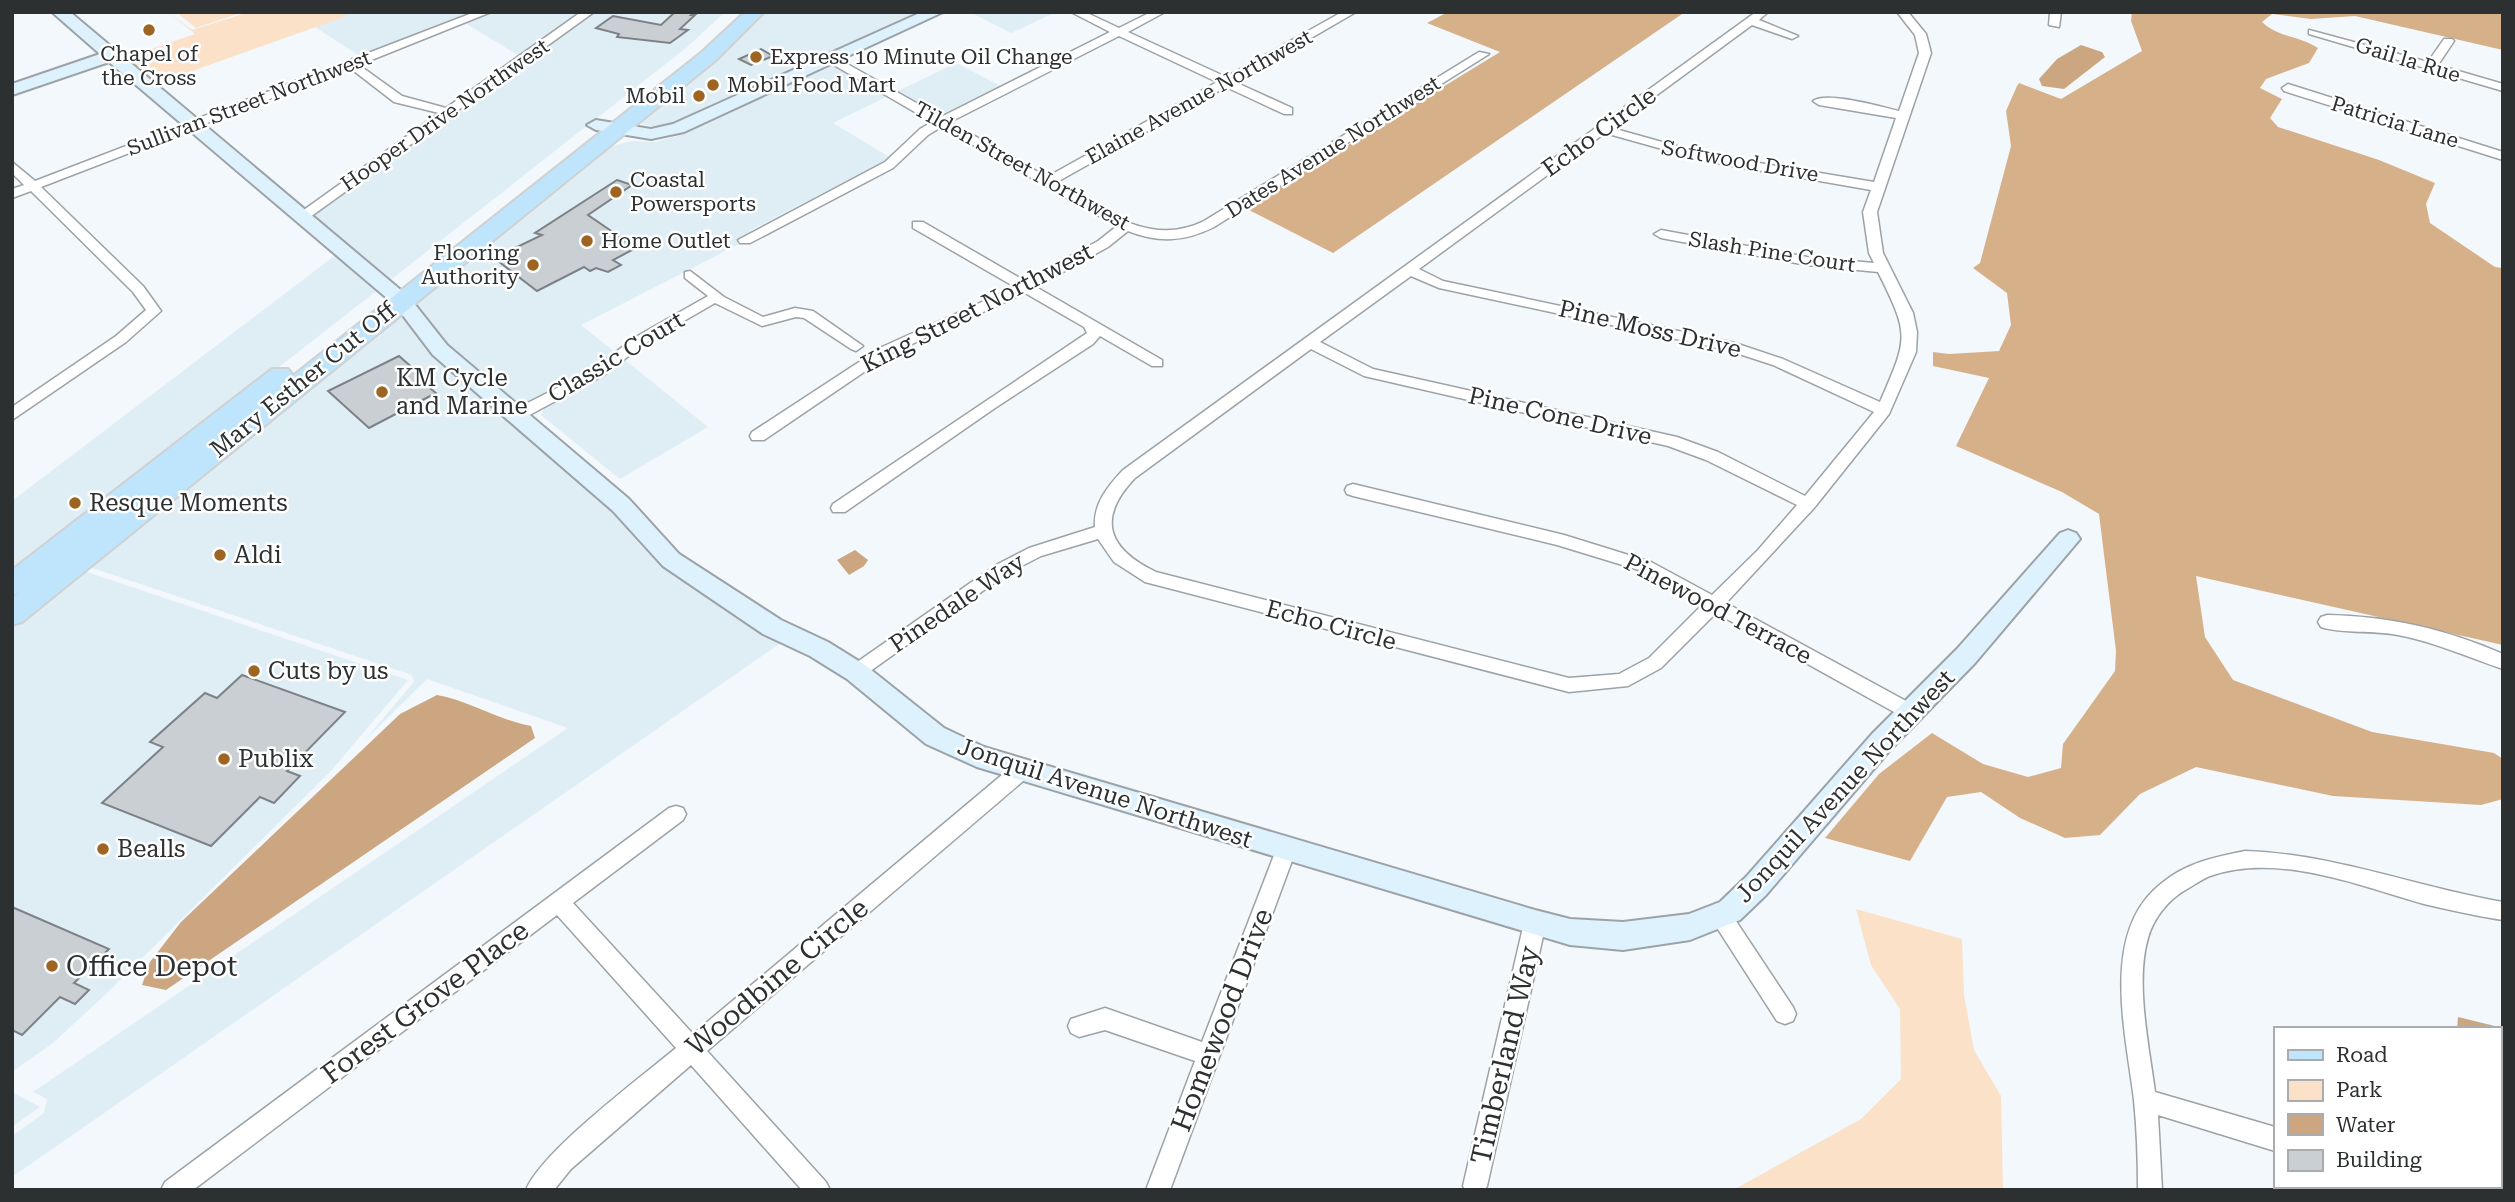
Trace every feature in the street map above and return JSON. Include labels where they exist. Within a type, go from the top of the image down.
[{"type":"main road","name":"Mary Esther Cut Off","points":[[12,614],[113,519],[607,127],[733,12]]},
{"type":"main road","name":"Mary Esther Cut Off","points":[[607,127],[709,56],[755,12]]},
{"type":"main road","name":"Mary Esther Cut Off","points":[[12,584],[113,519]]},
{"type":"street","name":"Jonquil Avenue Northwest","points":[[60,12],[395,295],[440,350],[621,505],[671,560],[772,627],[819,649],[856,672],[935,736],[977,757],[1535,923],[1570,932],[1623,936],[1690,927],[1721,916],[1756,886],[1910,712],[1966,656],[2068,539]]},
{"type":"street","name":"Sullivan Street Northwest","points":[[12,194],[485,12]]},
{"type":"street","name":"Hooper Drive Northwest","points":[[301,217],[589,12]]},
{"type":"street","points":[[607,127],[651,134],[678,128],[934,12]]},
{"type":"street","points":[[1076,12],[1288,111]]},
{"type":"street","points":[[745,240],[889,165],[924,132],[941,121],[1160,12]]},
{"type":"street","name":"Elaine Avenue Northwest","points":[[1048,182],[1351,12]]},
{"type":"street","name":"Echo Circle","points":[[1757,17],[1120,482],[1105,508],[1102,531],[1115,555],[1130,567],[1151,577],[1569,685],[1622,681],[1655,663],[1715,604],[1808,504],[1884,410],[1907,357],[1911,339],[1906,313],[1876,253],[1870,226],[1878,187],[1925,53],[1920,34],[1902,12]]},
{"type":"street","points":[[2055,25],[2056,12]]},
{"type":"street","points":[[1757,17],[1792,36]]},
{"type":"street","name":"Gail la Rue","points":[[2313,32],[2503,88]]},
{"type":"street","points":[[2431,67],[2448,41]]},
{"type":"street","name":"Dates Avenue Northwest","points":[[1182,236],[1209,224],[1483,54]]},
{"type":"street","points":[[12,90],[111,56]]},
{"type":"street","name":"Tilden Street Northwest","points":[[831,59],[1126,226],[1160,237],[1182,236]]},
{"type":"street","points":[[351,64],[398,99],[448,112]]},
{"type":"street","name":"Patricia Lane","points":[[2288,88],[2503,156]]},
{"type":"street","points":[[1819,102],[1849,104],[1904,116]]},
{"type":"street","name":"Softwood Drive","points":[[1604,129],[1679,151],[1878,187]]},
{"type":"street","points":[[12,166],[138,289],[154,311],[121,339],[12,415]]},
{"type":"street","points":[[919,225],[1157,363]]},
{"type":"street","name":"King Street Northwest","points":[[758,436],[887,350],[1028,286],[1103,244],[1126,226]]},
{"type":"street","name":"Slash Pine Court","points":[[1661,234],[1807,261],[1883,268]]},
{"type":"street","name":"Pine Moss Drive","points":[[1410,270],[1439,284],[1730,346],[1787,366],[1884,410]]},
{"type":"street","name":"Classic Court","points":[[690,275],[717,294],[715,298]]},
{"type":"street","name":"Classic Court","points":[[715,298],[755,321],[769,321],[795,312],[808,314],[856,346]]},
{"type":"street","name":"Classic Court","points":[[517,415],[599,372],[639,341],[715,298]]},
{"type":"street","points":[[839,508],[990,404],[1088,341],[1094,334],[1091,326]]},
{"type":"street","name":"Pine Cone Drive","points":[[1309,342],[1369,373],[1671,441],[1712,456],[1808,504]]},
{"type":"street","points":[[12,395],[27,405]]},
{"type":"street","name":"Pinewood Terrace","points":[[1353,490],[1611,554],[1645,566],[1910,712]]},
{"type":"street","name":"Pinedale Way","points":[[856,672],[1002,569],[1035,552],[1102,531]]},
{"type":"street","points":[[2327,622],[2377,624],[2410,631],[2467,646],[2503,662]]},
{"type":"street","name":"Woodbine Circle","points":[[538,1190],[563,1161],[692,1049],[1022,770]]},
{"type":"street","name":"Forest Grove Place","points":[[173,1190],[676,814]]},
{"type":"street","name":"Homewood Drive","points":[[1158,1190],[1286,850]]},
{"type":"street","points":[[2150,1190],[2145,1100],[2133,981],[2136,944],[2148,913],[2162,895],[2197,872],[2250,860],[2292,863],[2503,911]]},
{"type":"street","points":[[559,902],[818,1190]]},
{"type":"street","points":[[1721,916],[1785,1014]]},
{"type":"street","name":"Timberland Way","points":[[1475,1186],[1535,923]]},
{"type":"street","points":[[1079,1026],[1105,1020],[1208,1055]]},
{"type":"street","points":[[2145,1100],[2274,1139]]},
{"type":"shaded area","points":[[341,12],[479,12],[361,57],[315,27],[346,16]]},
{"type":"shaded area","points":[[492,12],[584,12],[447,108],[518,55],[465,23]]},
{"type":"shaded area","points":[[594,12],[725,12],[686,48],[388,282],[309,216]]},
{"type":"shaded area","points":[[765,12],[927,12],[677,125],[661,128],[642,124],[641,121]]},
{"type":"shaded area","points":[[970,12],[1056,12],[1011,33]]},
{"type":"shaded area","points":[[1448,12],[1685,12],[1333,253],[1245,208],[1500,52],[1427,23]]},
{"type":"shaded area","points":[[2132,12],[2503,12],[2503,50],[2355,16],[2311,19],[2272,14],[2262,22],[2268,27],[2318,48],[2309,63],[2266,79],[2260,88],[2282,99],[2270,118],[2278,127],[2379,160],[2435,183],[2426,204],[2430,223],[2495,267],[2503,268],[2503,645],[2196,576],[2205,637],[2233,680],[2372,732],[2494,753],[2503,759],[2503,799],[2481,805],[2333,796],[2196,767],[2140,794],[2100,835],[2065,838],[2020,818],[1981,792],[1947,797],[1910,861],[1825,838],[1879,774],[1932,733],[1983,764],[2028,777],[2061,768],[2063,744],[2115,671],[2116,651],[2099,514],[2062,492],[1956,446],[1989,378],[1933,366],[1933,352],[1949,354],[1999,351],[2011,325],[2007,293],[1973,268],[1980,263],[2011,146],[2006,111],[2017,86],[2019,83],[2061,99],[2142,51],[2131,21]]},
{"type":"shaded area","points":[[830,63],[888,96],[833,123],[891,158],[753,229],[737,241],[741,243],[581,325],[617,354],[595,369],[519,409],[446,347],[413,303],[606,148],[631,141],[656,142],[677,136]]},
{"type":"shaded area","points":[[956,63],[1001,86],[941,117],[896,92]]},
{"type":"shaded area","points":[[337,254],[379,289],[12,575],[12,501]]},
{"type":"shaded area","points":[[404,310],[615,508],[785,640],[12,1177],[12,1136],[44,1113],[47,1099],[33,1092],[568,728],[427,679],[364,741],[414,682],[412,675],[89,567]]},
{"type":"shaded area","points":[[625,360],[708,427],[620,479],[541,415],[545,406]]},
{"type":"shaded area","points":[[84,571],[408,680],[330,772],[107,993],[53,1043],[12,1072],[12,628]]},
{"type":"shaded area","points":[[12,1092],[40,1107],[12,1127]]},
{"type":"green space","points":[[168,12],[192,30],[249,12],[341,12],[347,16],[153,85],[122,59],[195,34]]},
{"type":"green space","points":[[176,12],[243,12],[196,28]]},
{"type":"green space","points":[[1856,909],[1962,939],[1964,995],[1974,1050],[2001,1096],[2003,1190],[1733,1190],[1861,1119],[1901,1079],[1900,1009],[1871,965]]},
{"type":"water","points":[[2081,45],[2102,52],[2105,57],[2064,89],[2042,86],[2039,79],[2057,59]]},
{"type":"water","points":[[855,550],[868,560],[864,566],[849,575],[837,560]]},
{"type":"water","points":[[437,695],[531,726],[535,738],[166,990],[142,985],[150,962],[181,922],[400,714]]},
{"type":"water","points":[[2458,1017],[2499,1027],[2457,1027]]},
{"type":"water","points":[[2501,1028],[2503,1028],[2501,1057]]},
{"type":"building","points":[[675,12],[694,12],[691,15],[695,15],[680,29],[688,30],[670,43],[617,37],[619,34],[596,28],[613,16],[661,25]]},
{"type":"building","name":"Express 10 Minute Oil Change","points":[[761,49],[773,56],[751,65],[739,59]]},
{"type":"building","points":[[617,180],[632,185],[588,215],[636,248],[613,260],[621,265],[608,272],[596,268],[590,271],[584,267],[537,291],[494,258],[542,235],[535,233]]},
{"type":"building","name":"KM Cycle and Marine","points":[[399,356],[430,383],[426,385],[436,393],[369,428],[328,391]]},
{"type":"building","name":"Publix","points":[[242,675],[345,712],[287,771],[300,776],[274,803],[260,797],[211,846],[102,803],[163,747],[150,742],[205,693],[217,698]]},
{"type":"building","name":"Office Depot","points":[[12,907],[109,949],[74,983],[89,990],[75,1004],[60,997],[22,1035],[12,1030]]},
{"type":"place","name":"Chapel of the Cross","points":[[149,30]]},
{"type":"place","name":"Express 10 Minute Oil Change","points":[[756,57]]},
{"type":"place","name":"Mobil Food Mart","points":[[713,85]]},
{"type":"place","name":"Mobil","points":[[699,96]]},
{"type":"place","name":"Coastal Powersports","points":[[616,192]]},
{"type":"place","name":"Home Outlet","points":[[587,241]]},
{"type":"place","name":"Flooring Authority","points":[[533,265]]},
{"type":"place","name":"KM Cycle and Marine","points":[[382,392]]},
{"type":"place","name":"Resque Moments","points":[[75,503]]},
{"type":"place","name":"Aldi","points":[[220,555]]},
{"type":"place","name":"Cuts by us","points":[[254,671]]},
{"type":"place","name":"Publix","points":[[224,759]]},
{"type":"place","name":"Bealls","points":[[103,849]]},
{"type":"place","name":"Office Depot","points":[[52,966]]}]
